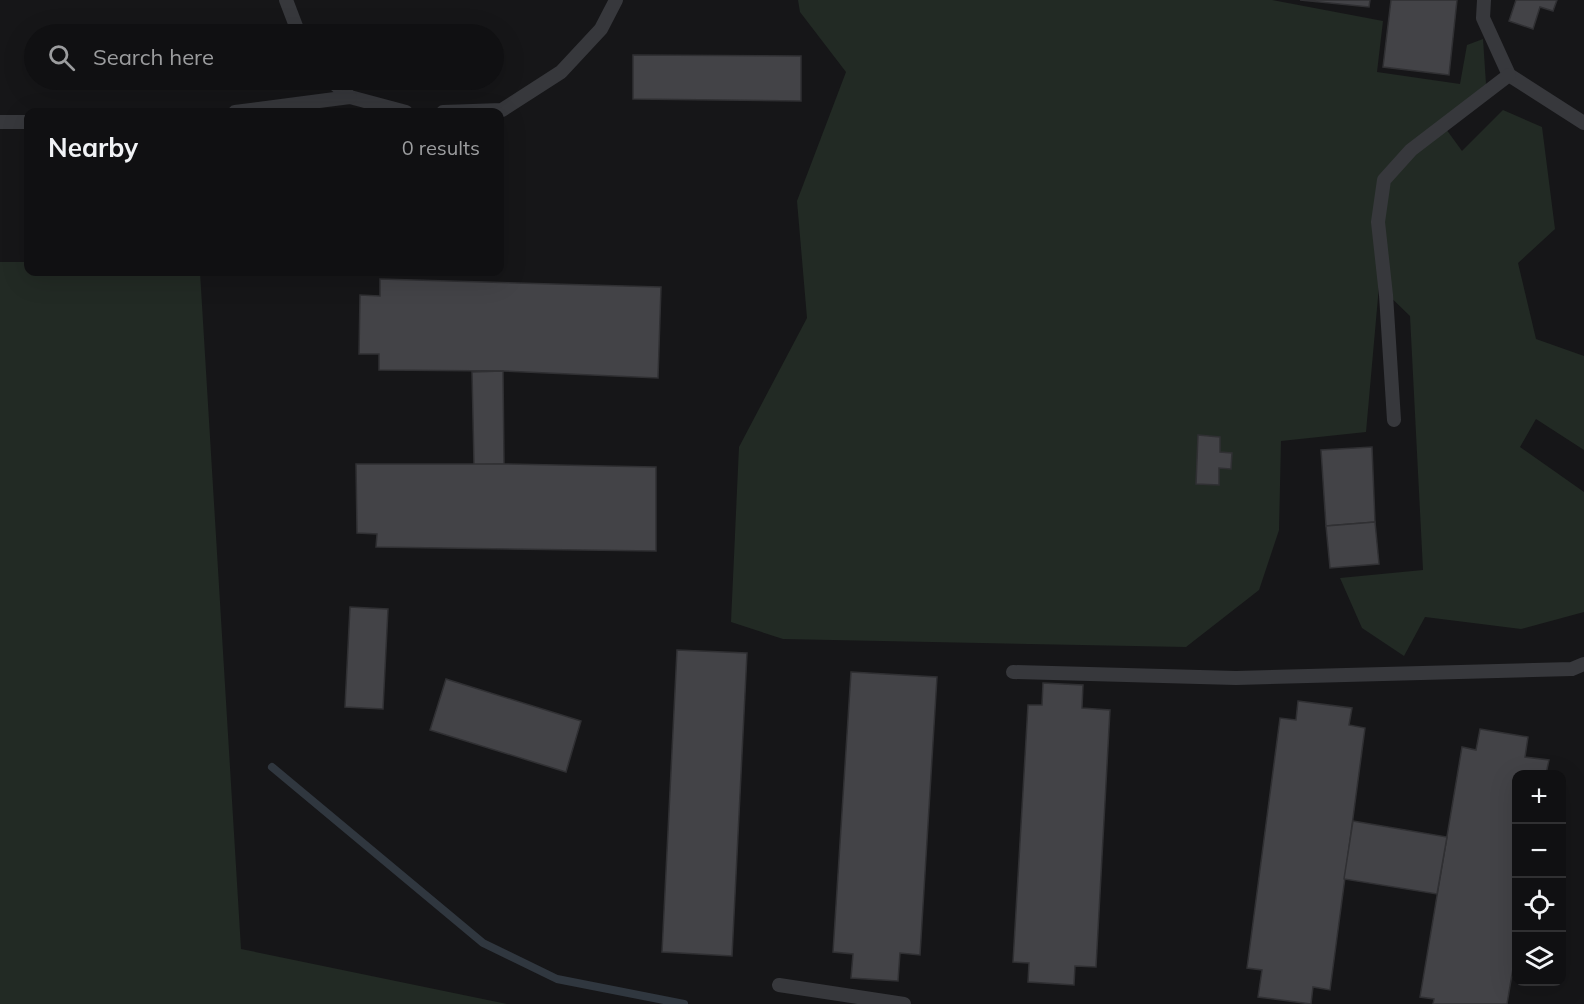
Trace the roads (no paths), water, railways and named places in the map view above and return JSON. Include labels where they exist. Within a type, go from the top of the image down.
[{"type":"lane","points":[[286,0],[295,24]]},
{"type":"lane","points":[[504,109],[561,72],[601,29],[616,0]]},
{"type":"lane","points":[[1484,0],[1483,18],[1509,75],[1584,123]]},
{"type":"lane","points":[[1395,420],[1378,222],[1384,180],[1411,150],[1509,75]]},
{"type":"lane","points":[[342,90],[350,97]]},
{"type":"lane","points":[[266,108],[350,97],[391,108]]},
{"type":"lane","points":[[0,122],[24,122]]},
{"type":"lane","points":[[1013,672],[1236,678],[1572,669],[1584,664]]},
{"type":"lane","points":[[779,985],[904,1004]]},
{"type":"waterway","points":[[272,767],[483,943],[557,979],[684,1004]]}]
